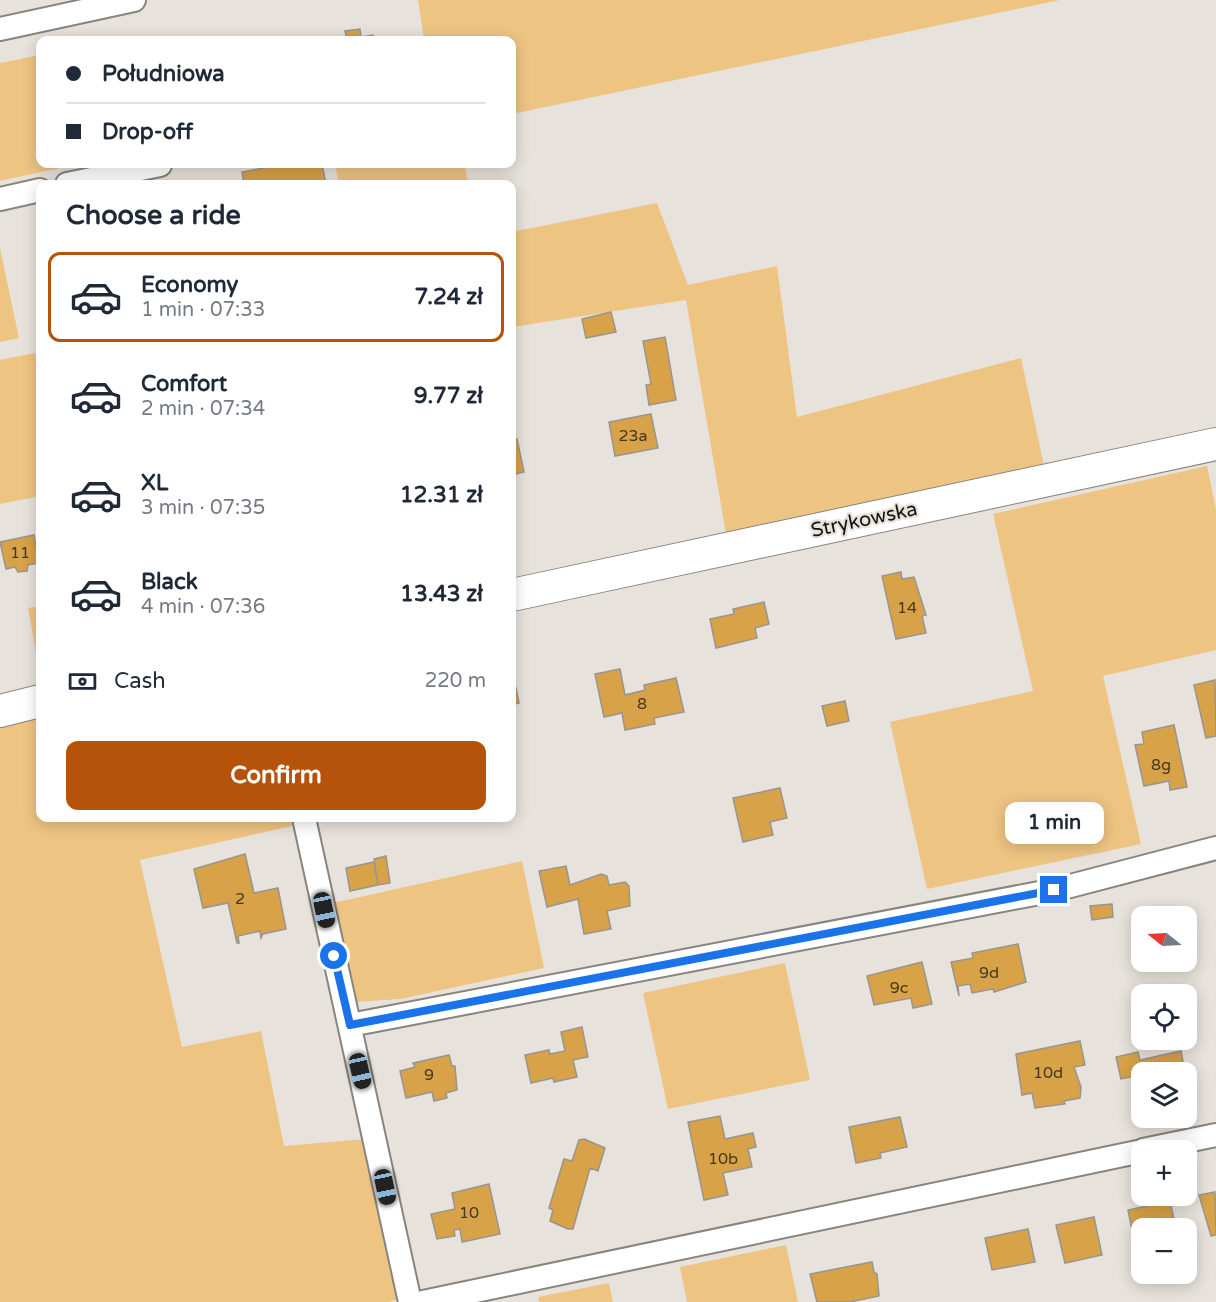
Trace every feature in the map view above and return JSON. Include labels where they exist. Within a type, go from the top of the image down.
[{"type":"street","points":[[0,29],[134,0]]},
{"type":"street","points":[[87,180],[145,168]]},
{"type":"street","points":[[0,199],[36,191]]},
{"type":"street","name":"Strykowska","points":[[516,594],[1216,444]]},
{"type":"street","points":[[0,711],[36,702]]},
{"type":"street","points":[[305,822],[410,1302]]},
{"type":"street","points":[[350,1025],[1054,890],[1216,848]]},
{"type":"street","points":[[1193,1140],[1216,1135]]},
{"type":"street","points":[[423,1302],[1131,1153]]},
{"type":"shaded area","points":[[418,0],[1060,0],[516,113],[516,36],[423,36]]},
{"type":"shaded area","points":[[36,56],[36,168],[60,168],[0,181],[0,63]]},
{"type":"shaded area","points":[[336,168],[466,168],[467,180],[338,180]]},
{"type":"shaded area","points":[[657,203],[688,285],[777,266],[797,417],[1021,358],[1044,466],[726,534],[686,300],[516,326],[516,231]]},
{"type":"shaded area","points":[[0,248],[19,338],[0,342]]},
{"type":"shaded area","points":[[35,353],[36,358],[36,497],[0,504],[0,360]]},
{"type":"shaded area","points":[[1207,466],[1216,509],[1216,650],[1103,676],[1141,844],[927,889],[890,722],[1033,691],[993,514]]},
{"type":"shaded area","points":[[36,607],[36,654],[28,608]]},
{"type":"shaded area","points":[[36,719],[36,822],[296,822],[296,825],[140,860],[182,1047],[261,1031],[284,1146],[365,1139],[400,1299],[388,1302],[0,1302],[0,727]]},
{"type":"shaded area","points":[[522,861],[544,968],[400,999],[354,1002],[333,903]]},
{"type":"shaded area","points":[[785,963],[810,1080],[668,1109],[643,993]]},
{"type":"shaded area","points":[[786,1245],[798,1302],[687,1302],[680,1267]]},
{"type":"shaded area","points":[[609,1283],[613,1302],[539,1302],[538,1297]]},
{"type":"building","points":[[360,29],[361,36],[346,36],[345,31]]},
{"type":"building","points":[[264,168],[323,168],[325,180],[243,180],[242,172]]},
{"type":"building","points":[[611,312],[616,332],[586,338],[582,319]]},
{"type":"building","points":[[665,337],[676,400],[649,405],[646,385],[651,384],[643,341]]},
{"type":"building","points":[[651,414],[658,448],[615,456],[609,422]]},
{"type":"building","points":[[516,439],[524,472],[516,474]]},
{"type":"building","points":[[34,535],[36,564],[28,565],[27,571],[18,572],[15,567],[6,569],[0,542]]},
{"type":"building","points":[[901,572],[902,579],[914,577],[926,615],[922,616],[926,633],[896,639],[882,576]]},
{"type":"building","points":[[764,602],[769,624],[755,628],[757,638],[716,648],[710,619],[734,614],[733,609]]},
{"type":"building","points":[[620,669],[625,695],[645,690],[644,685],[676,678],[684,712],[654,718],[655,724],[625,730],[622,713],[604,717],[595,674]]},
{"type":"building","points":[[1215,680],[1216,736],[1206,738],[1194,685]]},
{"type":"building","points":[[516,688],[519,703],[516,704]]},
{"type":"building","points":[[845,701],[849,721],[827,726],[822,706]]},
{"type":"building","points":[[1174,725],[1187,787],[1170,790],[1169,781],[1144,786],[1135,745],[1144,744],[1142,732]]},
{"type":"building","points":[[780,788],[787,818],[770,822],[773,835],[743,842],[733,798]]},
{"type":"building","points":[[245,854],[254,893],[278,888],[286,929],[263,934],[261,938],[260,931],[238,936],[239,943],[237,943],[228,903],[203,908],[194,869]]},
{"type":"building","points":[[386,856],[390,883],[378,885],[374,859]]},
{"type":"building","points":[[374,862],[378,885],[350,891],[346,868]]},
{"type":"building","points":[[566,866],[570,885],[601,874],[607,876],[609,885],[625,882],[629,886],[630,906],[607,911],[611,929],[584,934],[578,899],[547,907],[539,871]]},
{"type":"building","points":[[1112,904],[1113,917],[1092,920],[1090,906]]},
{"type":"building","points":[[1018,944],[1026,982],[994,992],[993,989],[972,993],[970,984],[958,986],[959,996],[951,962],[973,958],[972,953]]},
{"type":"building","points":[[922,962],[932,1004],[913,1008],[911,998],[874,1005],[867,976]]},
{"type":"building","points":[[582,1027],[588,1057],[573,1060],[577,1077],[554,1082],[553,1078],[531,1083],[525,1055],[549,1050],[550,1054],[565,1051],[561,1032]]},
{"type":"building","points":[[1080,1041],[1085,1065],[1074,1067],[1081,1087],[1080,1098],[1064,1101],[1065,1104],[1035,1108],[1032,1093],[1022,1095],[1016,1054]]},
{"type":"building","points":[[1181,1051],[1183,1062],[1131,1062],[1131,1077],[1121,1079],[1116,1057],[1138,1052],[1140,1060]]},
{"type":"building","points":[[449,1055],[452,1066],[455,1066],[457,1090],[446,1093],[447,1098],[434,1101],[432,1092],[406,1098],[400,1071],[415,1067],[413,1063]]},
{"type":"building","points":[[720,1116],[725,1139],[753,1133],[756,1147],[748,1149],[752,1167],[723,1173],[728,1195],[704,1200],[688,1122]]},
{"type":"building","points":[[900,1117],[907,1147],[880,1153],[881,1158],[856,1163],[849,1127]]},
{"type":"building","points":[[584,1139],[605,1148],[598,1171],[590,1168],[573,1229],[568,1229],[550,1221],[553,1210],[549,1208],[564,1159],[572,1161],[579,1140]]},
{"type":"building","points":[[489,1184],[500,1234],[462,1242],[460,1229],[454,1230],[455,1236],[437,1239],[431,1214],[455,1209],[452,1193]]},
{"type":"building","points":[[1215,1192],[1216,1235],[1211,1236],[1199,1195]]},
{"type":"building","points":[[1147,1206],[1171,1206],[1174,1218],[1131,1218],[1131,1225],[1128,1210]]},
{"type":"building","points":[[1094,1217],[1102,1255],[1065,1263],[1056,1225]]},
{"type":"building","points":[[1028,1229],[1035,1262],[992,1270],[985,1238]]},
{"type":"building","points":[[872,1262],[874,1272],[877,1274],[879,1296],[850,1302],[817,1302],[810,1274]]},
{"type":"route","points":[[334,956],[350,1025],[1054,890]]}]
